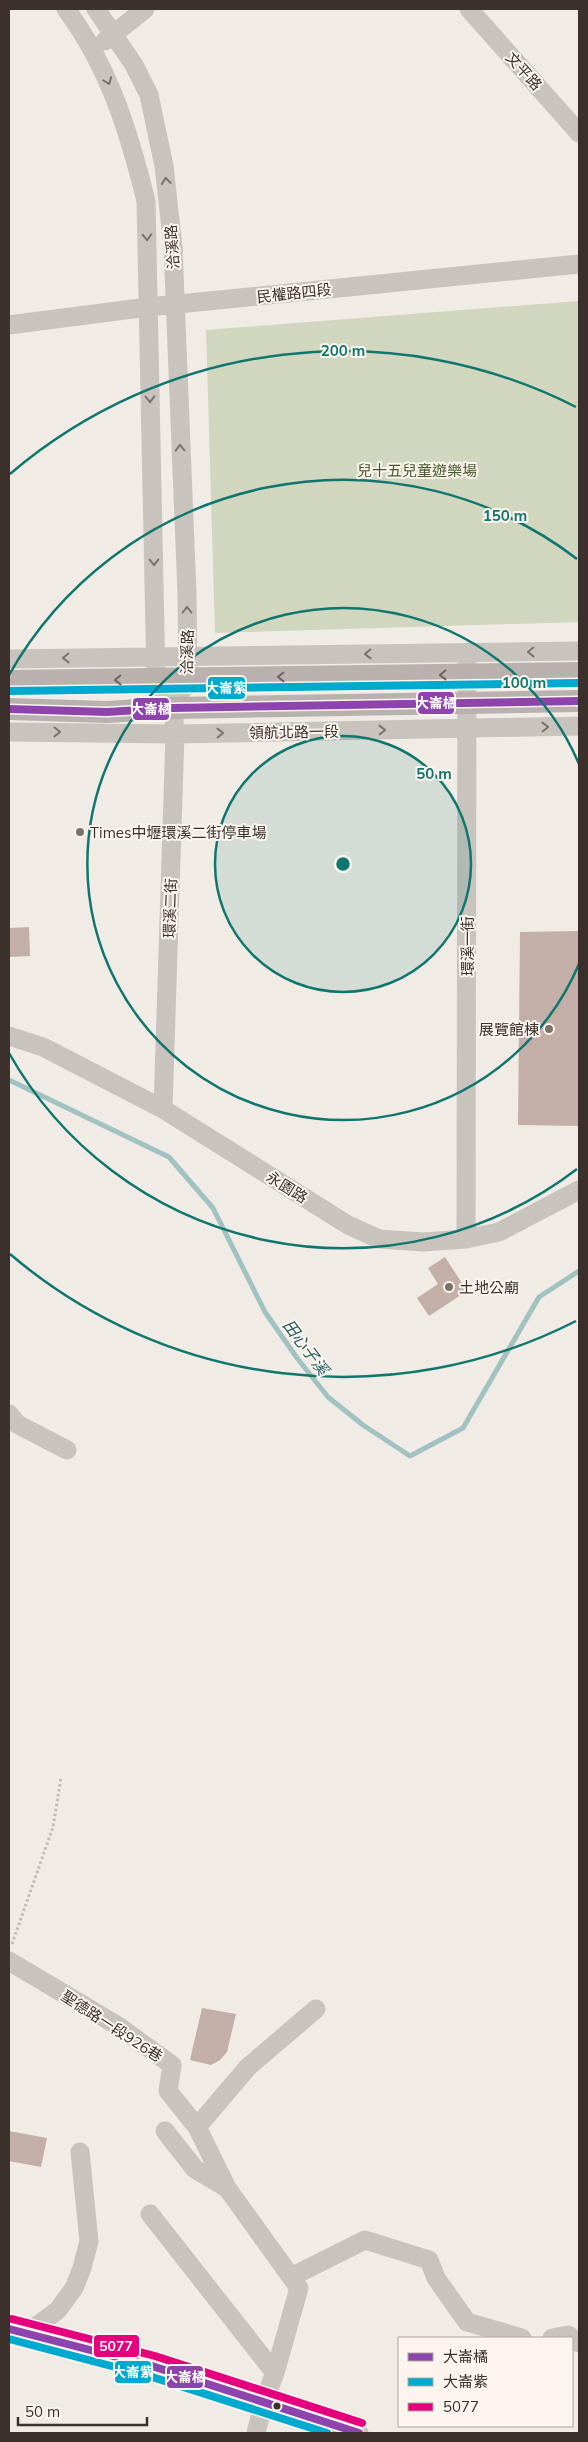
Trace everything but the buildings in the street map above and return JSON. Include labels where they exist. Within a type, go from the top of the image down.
[{"type":"main road","points":[[9,681],[188,679],[468,663],[579,673]]},
{"type":"main road","name":"領航北路一段","points":[[9,709],[107,712],[172,708],[579,701]]},
{"type":"street","name":"洽溪路","points":[[66,9],[105,72],[131,139],[146,202],[156,679],[172,708]]},
{"type":"street","name":"洽溪路","points":[[96,9],[115,35],[149,95],[164,166],[173,247],[187,594],[188,679],[172,708]]},
{"type":"street","points":[[92,49],[115,35],[145,9]]},
{"type":"street","name":"文平路","points":[[469,9],[579,133]]},
{"type":"street","name":"民權路四段","points":[[9,325],[148,306],[175,305],[579,264]]},
{"type":"street","points":[[9,659],[187,656],[468,663],[579,651]]},
{"type":"street","name":"環溪一街","points":[[466,1239],[468,663]]},
{"type":"street","name":"環溪二街","points":[[163,1109],[175,734],[172,708]]},
{"type":"street","name":"領航北路一段","points":[[9,732],[175,734],[579,726]]},
{"type":"street","name":"永園路","points":[[9,1036],[43,1046],[163,1109],[348,1225],[379,1239],[423,1242],[466,1239],[499,1232],[579,1190]]},
{"type":"street","points":[[9,1414],[17,1424],[67,1450]]},
{"type":"street","name":"聖德路一段926巷","points":[[9,1961],[118,2026],[172,2065],[168,2091],[197,2127],[227,2188],[298,2288],[275,2373],[264,2401],[256,2433]]},
{"type":"street","points":[[197,2127],[248,2067],[316,2009]]},
{"type":"street","name":"聖德路一段926巷","points":[[165,2131],[194,2169],[227,2188]]},
{"type":"street","points":[[18,2332],[58,2310],[74,2288],[82,2268],[89,2240],[80,2152]]},
{"type":"street","points":[[150,2214],[275,2373]]},
{"type":"street","points":[[291,2277],[365,2240],[429,2260],[436,2278],[467,2322],[519,2337]]},
{"type":"street","points":[[18,2332],[152,2366],[359,2433]]},
{"type":"street","points":[[557,2337],[568,2335],[571,2337]]},
{"type":"path","points":[[9,1952],[53,1827],[61,1778]]},
{"type":"green space","name":"兒十五兒童遊樂場","points":[[579,301],[579,622],[215,633],[206,330]]},
{"type":"waterway","name":"田心子溪","points":[[9,1080],[169,1157],[213,1208],[265,1312],[297,1358],[328,1397],[363,1425],[410,1456],[463,1428],[539,1297],[579,1271]]},
{"type":"transit line","name":"大崙紫","points":[[9,691],[579,683]]},
{"type":"transit line","name":"大崙橘","points":[[9,709],[107,712],[173,708],[579,701]]},
{"type":"transit line","name":"5077","points":[[12,2319],[155,2356],[362,2423]]},
{"type":"transit line","name":"大崙橘","points":[[9,2329],[152,2366],[359,2433]]},
{"type":"transit line","name":"大崙紫","points":[[9,2339],[149,2376],[327,2433]]},
{"type":"place","name":"Times中壢環溪二街停車場","points":[[80,832]]},
{"type":"place","name":"展覽館棟","points":[[549,1029]]},
{"type":"place","name":"土地公廟","points":[[449,1287]]}]
